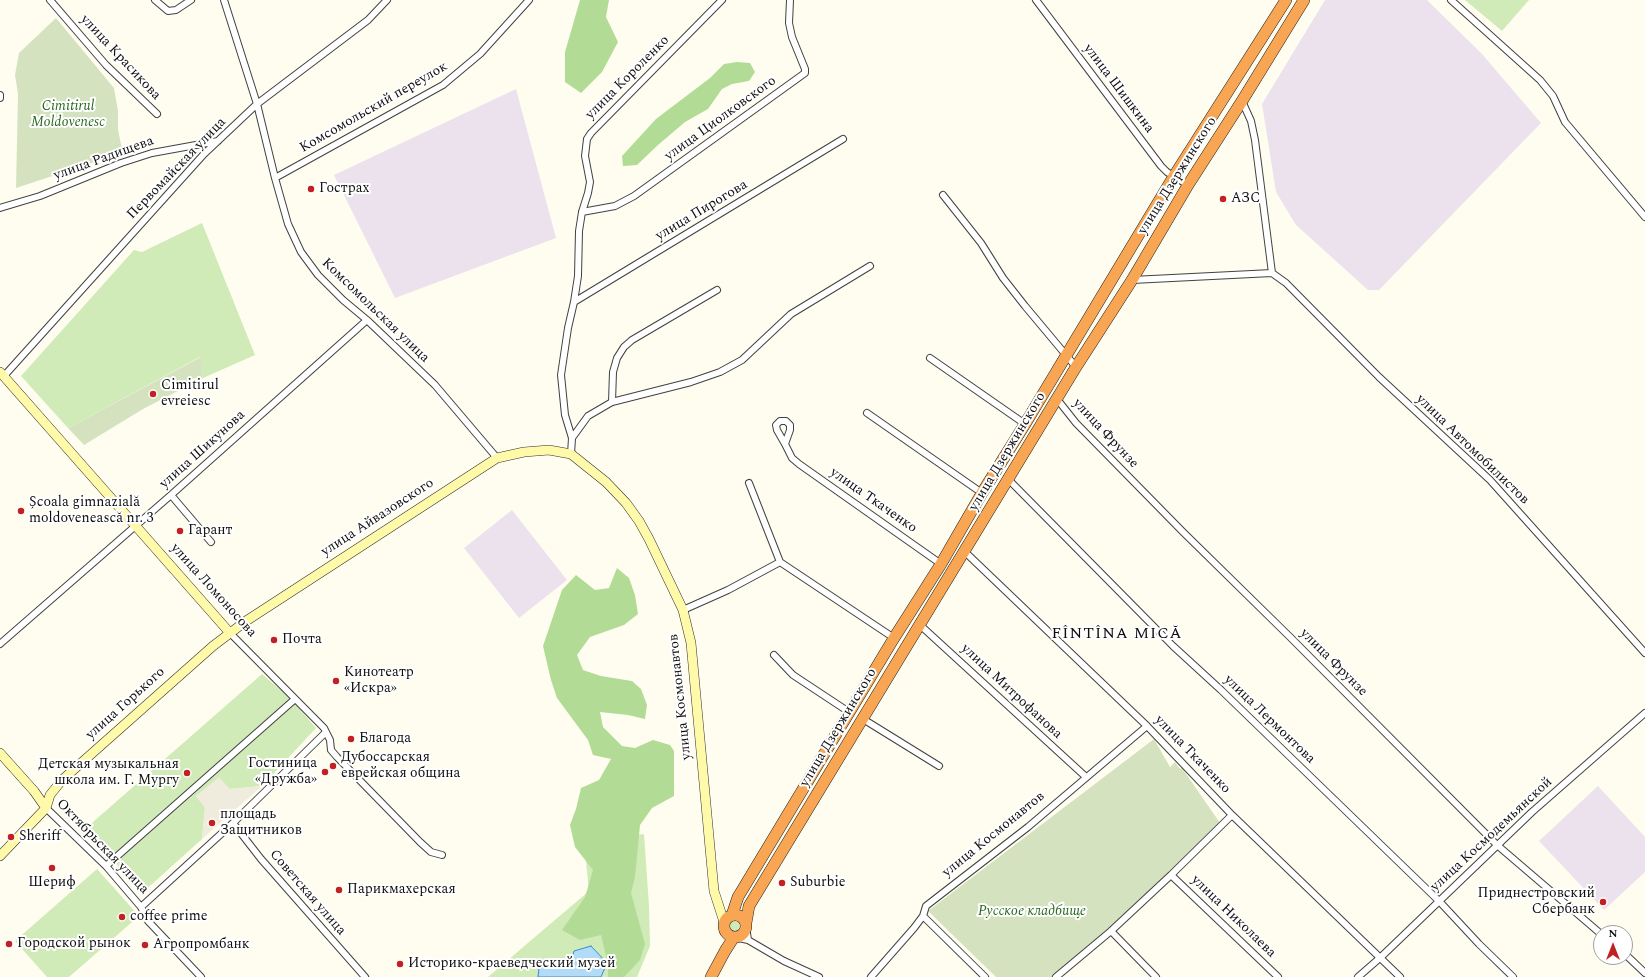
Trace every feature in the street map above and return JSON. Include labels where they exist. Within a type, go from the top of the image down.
[{"type":"highway","name":"улица Дзержинского","points":[[728,918],[738,897],[849,712],[941,564],[982,492],[1120,268],[1174,176],[1286,0]]},
{"type":"highway","name":"улица Дзержинского","points":[[746,925],[749,906],[964,551],[1009,480],[1076,368],[1132,280],[1188,185],[1242,102],[1304,0]]},
{"type":"highway","points":[[739,915],[746,925],[744,933],[731,935],[724,928],[728,918],[739,915]]},
{"type":"highway","points":[[711,977],[725,951],[731,935]]},
{"type":"street","name":"улица Красикова","points":[[50,0],[106,65],[157,114]]},
{"type":"street","points":[[155,0],[168,11],[176,10],[191,0]]},
{"type":"street","name":"Комсомольская улица","points":[[224,0],[258,104],[275,178],[288,224],[301,252],[318,275],[435,385],[497,458]]},
{"type":"street","name":"Первомайская улица","points":[[2,374],[204,154],[258,104],[368,20],[387,0]]},
{"type":"street","name":"Комсомольский переулок","points":[[275,178],[443,85],[480,54],[529,0]]},
{"type":"street","name":"улица Короленко","points":[[582,212],[590,182],[585,146],[591,133],[722,0]]},
{"type":"street","name":"улица Циолковского","points":[[582,212],[615,206],[634,196],[805,73],[805,69],[792,37],[789,23],[790,0]]},
{"type":"street","name":"улица Шишкина","points":[[1036,0],[1160,166],[1188,185]]},
{"type":"street","points":[[1451,0],[1540,80],[1553,96],[1565,122],[1645,217]]},
{"type":"street","points":[[1132,280],[1272,273],[1255,140],[1251,121],[1242,102]]},
{"type":"street","name":"улица Пирогова","points":[[574,302],[843,139]]},
{"type":"street","name":"улица Радищева","points":[[0,208],[40,196],[121,163],[152,153],[219,141]]},
{"type":"street","points":[[943,195],[981,243],[1003,278],[1024,306],[1076,368]]},
{"type":"street","points":[[571,454],[572,438],[565,415],[561,375],[578,276],[579,231],[582,212]]},
{"type":"street","points":[[572,438],[588,416],[599,408],[612,402],[691,382],[720,372],[742,360],[791,314],[870,266]]},
{"type":"street","name":"улица Автомобилистов","points":[[1272,273],[1286,283],[1379,377],[1490,480],[1645,653]]},
{"type":"street","points":[[612,402],[613,372],[617,358],[624,347],[632,340],[717,290]]},
{"type":"street","name":"улица Шикунова","points":[[0,644],[171,495],[367,320]]},
{"type":"street","points":[[930,358],[1025,424]]},
{"type":"street","name":"улица Ломоносова","points":[[2,374],[230,633],[320,724],[330,740],[331,750],[337,757],[420,842],[431,852],[442,855]]},
{"type":"street","name":"улица Фрунзе","points":[[1057,399],[1076,423],[1183,532],[1498,845],[1593,927]]},
{"type":"street","points":[[867,413],[982,492]]},
{"type":"street","name":"улица Ткаченко","points":[[785,444],[792,458],[799,464],[941,564]]},
{"type":"street","name":"улица Айвазовского","points":[[230,633],[412,512],[497,458],[524,452],[549,450]]},
{"type":"street","name":"улица Космонавтов","points":[[549,450],[571,454],[606,482],[626,503],[639,521],[664,568],[683,610],[691,643],[712,873],[717,903],[728,918]]},
{"type":"street","name":"улица Лермонтова","points":[[1009,480],[1173,646],[1221,690],[1439,901],[1479,944],[1513,977]]},
{"type":"street","points":[[749,483],[780,562],[894,638]]},
{"type":"street","points":[[171,495],[211,542]]},
{"type":"street","name":"улица Ткаченко","points":[[964,551],[1147,726],[1232,814],[1400,977]]},
{"type":"street","points":[[683,610],[728,590],[780,562]]},
{"type":"street","name":"улица Митрофанова","points":[[920,625],[1086,777]]},
{"type":"street","name":"улица Горького","points":[[0,856],[46,808],[50,795],[62,780],[163,690],[230,633]]},
{"type":"street","points":[[774,655],[793,675],[849,712]]},
{"type":"street","points":[[106,866],[295,699]]},
{"type":"street","name":"улица Космодемьянской","points":[[1358,977],[1381,958],[1532,812],[1645,713]]},
{"type":"street","points":[[863,719],[939,766]]},
{"type":"street","name":"улица Космонавтов","points":[[871,977],[923,916],[926,906],[1022,832],[1147,726]]},
{"type":"street","points":[[141,907],[233,823],[326,732]]},
{"type":"street","name":"Октябрьская улица","points":[[0,753],[34,791],[46,808],[106,866],[141,907],[148,921],[201,977]]},
{"type":"street","points":[[1056,977],[1111,931],[1171,875],[1232,814]]},
{"type":"street","name":"Советская улица","points":[[233,823],[261,859],[365,977]]},
{"type":"street","name":"улица Николаева","points":[[1171,875],[1278,977]]},
{"type":"street","points":[[923,916],[984,977]]},
{"type":"street","points":[[746,925],[748,940]]},
{"type":"street","points":[[1111,931],[1156,977]]},
{"type":"street","points":[[731,935],[748,940],[784,961],[819,977]]},
{"type":"street","points":[[1633,962],[1645,973]]},
{"type":"shaded area","points":[[1325,0],[1427,0],[1482,54],[1541,123],[1379,290],[1368,290],[1296,225],[1276,192],[1262,104]]},
{"type":"shaded area","points":[[516,89],[556,238],[395,298],[334,175]]},
{"type":"shaded area","points":[[512,510],[567,580],[519,618],[464,548]]},
{"type":"shaded area","name":"площадь Защитников","points":[[219,777],[230,789],[262,786],[202,839],[205,808],[196,796]]},
{"type":"shaded area","points":[[1598,786],[1645,837],[1645,872],[1604,910],[1539,841]]},
{"type":"green space","points":[[580,0],[609,0],[606,17],[618,42],[602,72],[581,93],[565,82],[565,52]]},
{"type":"green space","points":[[1465,0],[1529,0],[1502,31]]},
{"type":"green space","name":"Cimitirul Moldovenesc","points":[[56,18],[114,88],[118,111],[118,129],[123,155],[107,158],[16,188],[18,94],[15,75],[19,53]]},
{"type":"green space","points":[[737,62],[750,63],[755,72],[749,81],[732,84],[722,89],[708,109],[685,122],[637,165],[623,166],[622,156],[656,119],[710,78],[724,64]]},
{"type":"green space","points":[[202,223],[255,355],[203,378],[200,357],[68,428],[21,376],[134,250],[142,252]]},
{"type":"green space","name":"Cimitirul evreiesc","points":[[201,357],[203,378],[143,409],[84,445],[68,428]]},
{"type":"green space","points":[[617,568],[629,578],[635,595],[638,614],[624,625],[590,637],[577,655],[583,670],[601,676],[632,681],[641,689],[647,705],[645,719],[628,715],[600,712],[603,727],[622,746],[635,748],[653,740],[670,745],[674,751],[674,796],[652,808],[640,825],[635,877],[631,893],[645,944],[640,960],[624,977],[608,977],[608,964],[601,935],[580,940],[562,930],[585,897],[593,870],[575,847],[570,825],[581,788],[599,780],[611,759],[593,755],[588,740],[557,698],[543,646],[562,590],[576,575],[595,590],[609,588]]},
{"type":"green space","points":[[262,674],[290,698],[316,728],[262,786],[230,789],[196,796],[205,807],[202,839],[142,893],[85,829]]},
{"type":"green space","name":"Русское кладбище","points":[[1154,739],[1170,767],[1175,762],[1180,769],[1182,768],[1220,823],[1118,921],[1053,977],[996,977],[928,911]]},
{"type":"green space","points":[[644,834],[650,946],[637,977],[488,977],[589,891],[584,842]]},
{"type":"green space","points":[[97,869],[139,916],[69,977],[47,977],[15,941]]},
{"type":"green space","points":[[732,921],[736,921],[738,922],[738,930],[732,931],[729,928],[729,924]]},
{"type":"water","points":[[591,946],[607,963],[601,977],[538,977],[539,968],[571,963],[574,951]]},
{"type":"place","name":"Гострах","points":[[311,189]]},
{"type":"place","name":"АЗС","points":[[1223,199]]},
{"type":"place","name":"Cimitirul evreiesc","points":[[153,394]]},
{"type":"place","name":"Școala gimnazială moldovenească nr. 3","points":[[21,511]]},
{"type":"place","name":"Гарант","points":[[180,531]]},
{"type":"place","name":"Почта","points":[[274,640]]},
{"type":"place","name":"Кинотеатр «Искра»","points":[[336,681]]},
{"type":"place","name":"Благода","points":[[351,739]]},
{"type":"place","name":"Дубоссарская еврейская община","points":[[333,766]]},
{"type":"place","name":"Гостиница «Дружба»","points":[[325,772]]},
{"type":"place","name":"Детская музыкальная школа им. Г. Мургу","points":[[187,773]]},
{"type":"place","name":"площадь Защитников","points":[[212,823]]},
{"type":"place","name":"Sheriff","points":[[11,837]]},
{"type":"place","name":"Шериф","points":[[52,868]]},
{"type":"place","name":"Suburbie","points":[[782,883]]},
{"type":"place","name":"Парикмахерская","points":[[339,890]]},
{"type":"place","name":"Приднестровский Сбербанк","points":[[1603,902]]},
{"type":"place","name":"coffee prime","points":[[122,917]]},
{"type":"place","name":"Городской рынок","points":[[9,944]]},
{"type":"place","name":"Агропромбанк","points":[[145,945]]},
{"type":"place","name":"Историко-краеведческий музей","points":[[400,964]]},
{"type":"district","name":"FÎNTÎNA MICĂ","points":[[1117,635]]}]
